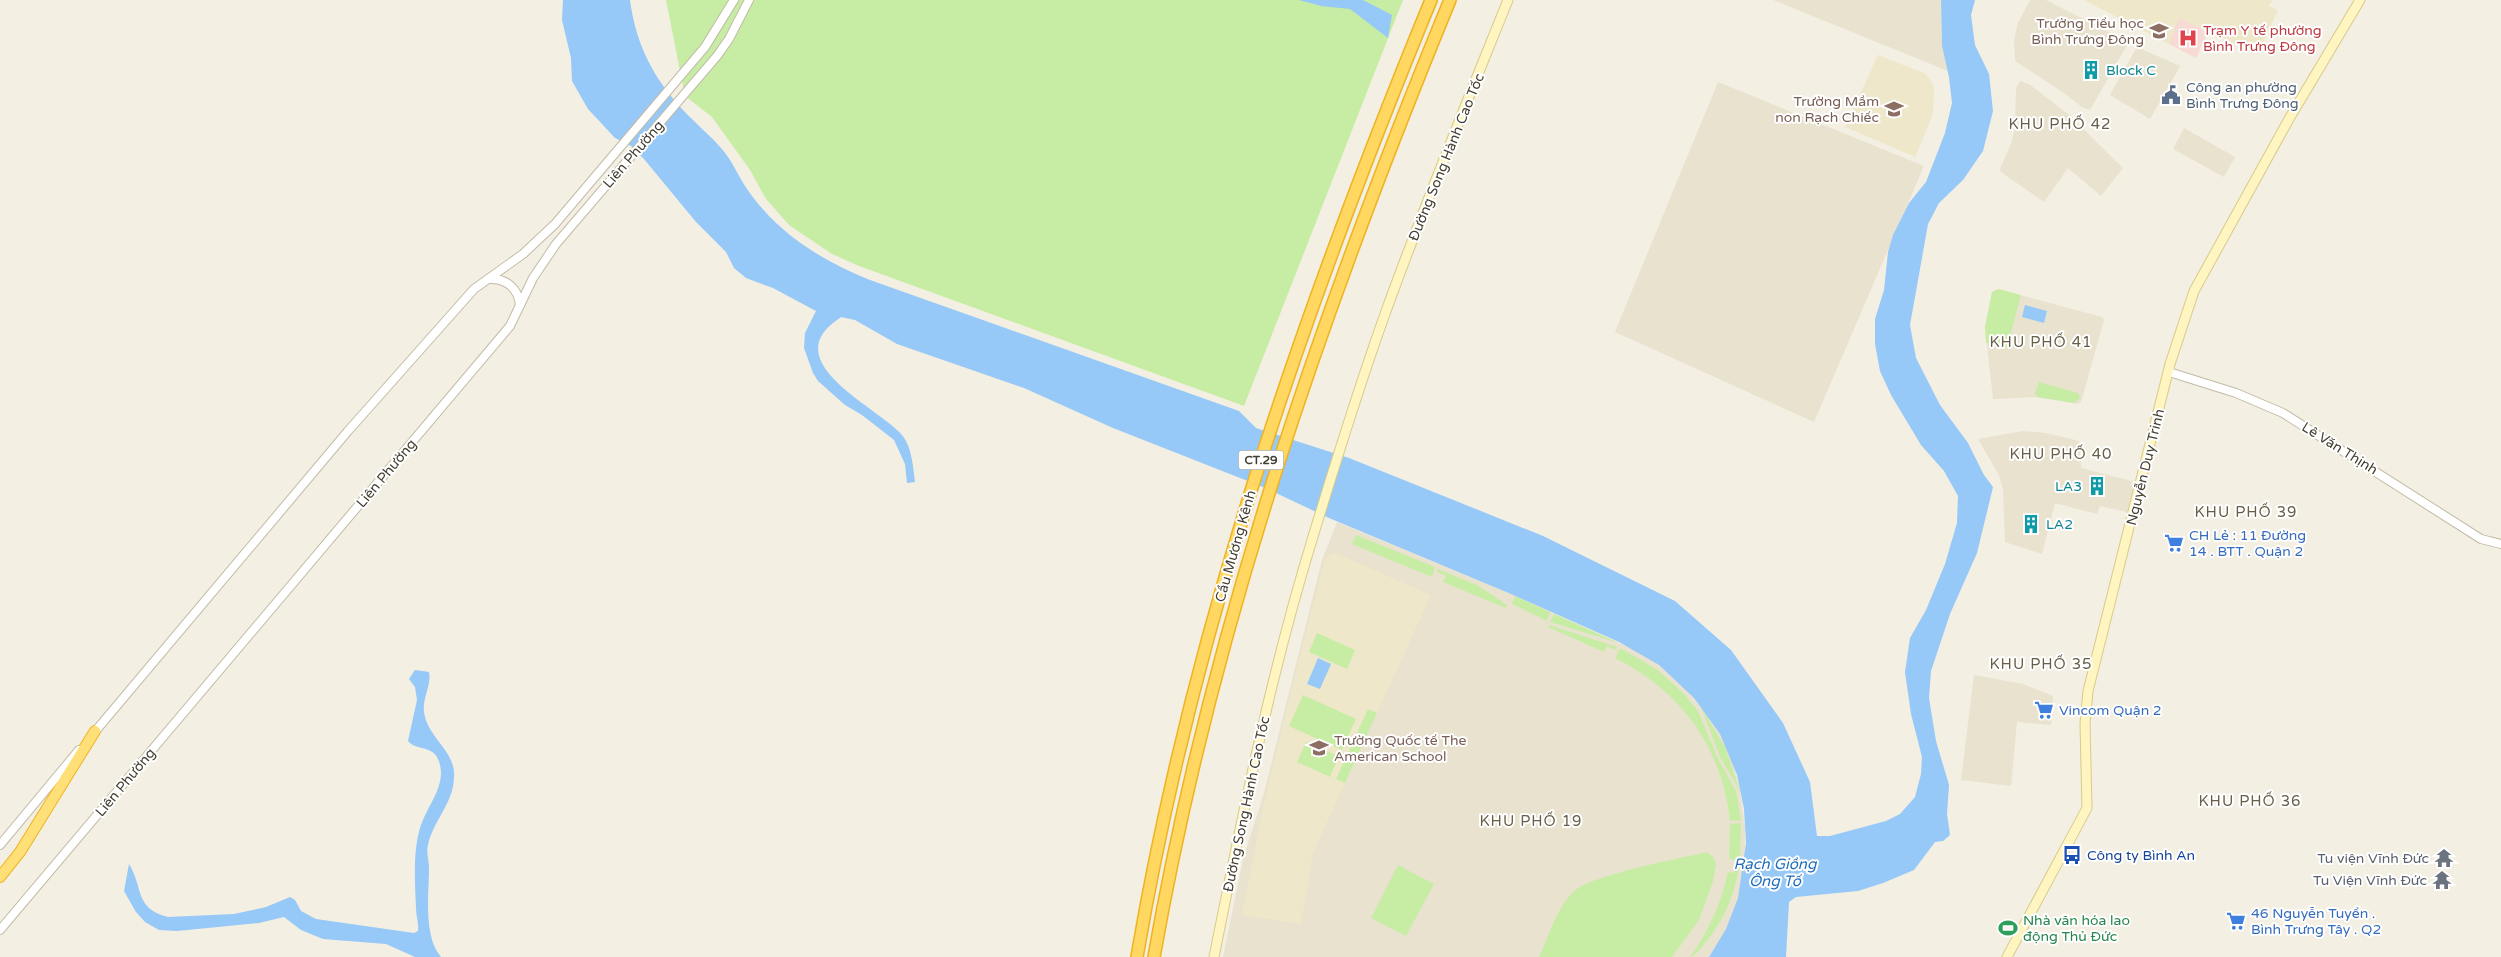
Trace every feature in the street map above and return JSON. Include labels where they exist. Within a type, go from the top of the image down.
[{"type":"highway","name":"Cầu Mương Kênh","points":[[1138,957],[1163,823],[1190,706],[1249,497],[1343,218],[1431,0]]},
{"type":"highway","name":"Cầu Mương Kênh","points":[[1154,957],[1179,827],[1207,709],[1266,501],[1307,373],[1360,225],[1450,0]]},
{"type":"highway","points":[[0,877],[24,845],[95,731]]},
{"type":"main road","name":"Đường Song Hành Cao Tốc","points":[[1214,957],[1245,797],[1280,651],[1317,523],[1384,315],[1429,196],[1508,0]]},
{"type":"main road","name":"Nguyễn Duy Trinh","points":[[2007,957],[2087,808],[2084,724],[2087,694],[2169,372],[2194,291],[2289,119],[2360,0]]},
{"type":"street","name":"Liên Phường","points":[[0,845],[348,431],[474,289],[510,265],[534,245],[578,196],[705,47],[734,0]]},
{"type":"street","name":"Liên Phường","points":[[0,930],[503,334],[519,310],[533,278],[548,256],[716,56],[729,39],[749,0]]},
{"type":"street","points":[[485,281],[498,279],[511,285],[518,296],[519,310]]},
{"type":"street","name":"Lê Văn Thịnh","points":[[2169,372],[2236,393],[2284,413],[2481,539],[2501,544]]},
{"type":"shaded area","points":[[1773,0],[1941,0],[1942,46],[1948,71]]},
{"type":"shaded area","points":[[2030,0],[2046,0],[2126,41],[2127,45],[2090,110],[2082,107],[2015,61],[2014,40],[2018,23]]},
{"type":"shaded area","points":[[2084,0],[2273,0],[2269,6],[2278,10],[2258,54],[2180,19],[2169,44]]},
{"type":"shaded area","name":"Trạm Y tế phường Bình Trưng Đông","points":[[2179,18],[2208,32],[2196,58],[2169,44]]},
{"type":"shaded area","points":[[2137,47],[2180,66],[2150,119],[2110,95]]},
{"type":"shaded area","name":"Trường Mầm non Rạch Chiếc","points":[[1878,55],[1926,74],[1934,86],[1933,114],[1915,157],[1845,127]]},
{"type":"shaded area","points":[[2020,81],[2029,84],[2068,114],[2123,168],[2101,196],[2068,168],[2044,202],[2001,172],[2000,169],[2011,144],[2015,129],[2016,88]]},
{"type":"shaded area","points":[[1718,82],[1924,166],[1814,422],[1615,332]]},
{"type":"shaded area","points":[[2184,128],[2235,157],[2224,177],[2173,149]]},
{"type":"shaded area","points":[[1997,289],[2102,317],[2104,320],[2081,402],[2078,404],[2037,397],[1993,399],[1985,327],[1992,292]]},
{"type":"shaded area","points":[[2023,431],[2046,433],[2079,441],[2081,468],[2135,482],[2127,512],[2100,506],[2097,514],[2055,503],[2042,554],[2005,542],[2003,490],[1999,475],[1978,439]]},
{"type":"shaded area","points":[[1337,522],[1511,594],[1630,648],[1659,665],[1694,698],[1720,734],[1732,761],[1740,790],[1745,827],[1745,856],[1738,898],[1726,929],[1709,957],[1223,957],[1243,859],[1264,793],[1322,560]]},
{"type":"shaded area","name":"Trường Quốc tế The American School","points":[[1336,553],[1431,595],[1313,853],[1301,924],[1242,915],[1265,799],[1325,559],[1331,554]]},
{"type":"shaded area","points":[[1974,675],[2023,684],[2053,696],[2051,725],[2017,722],[2011,786],[1961,780]]},
{"type":"green space","points":[[666,0],[1403,0],[1244,406],[859,266],[832,254],[789,225],[766,199],[750,170],[712,117],[685,96]]},
{"type":"green space","points":[[1999,289],[2021,295],[2007,348],[1986,343],[1985,327],[1992,292]]},
{"type":"green space","points":[[2039,382],[2078,393],[2080,398],[2074,403],[2037,397],[2035,393]]},
{"type":"green space","points":[[1356,535],[1435,567],[1432,577],[1352,544]]},
{"type":"green space","points":[[1438,569],[1477,585],[1507,605],[1506,608],[1443,582],[1446,576],[1437,572]]},
{"type":"green space","points":[[1515,596],[1550,612],[1547,621],[1512,604]]},
{"type":"green space","points":[[1554,614],[1619,643],[1550,622]]},
{"type":"green space","points":[[1549,625],[1617,647],[1616,650],[1607,646],[1604,652],[1548,627]]},
{"type":"green space","points":[[1317,633],[1355,650],[1347,669],[1309,652]]},
{"type":"green space","points":[[1620,648],[1658,670],[1684,694],[1698,711],[1718,759],[1736,791],[1741,820],[1730,821],[1718,769],[1708,746],[1694,724],[1660,687],[1639,671],[1615,658]]},
{"type":"green space","points":[[1303,695],[1356,719],[1342,750],[1289,726]]},
{"type":"green space","points":[[1701,707],[1725,747],[1740,791],[1720,757]]},
{"type":"green space","points":[[1368,709],[1377,713],[1345,783],[1336,779]]},
{"type":"green space","points":[[1306,742],[1339,756],[1330,777],[1297,762]]},
{"type":"green space","points":[[1741,823],[1740,861],[1729,859],[1730,824]]},
{"type":"green space","points":[[1707,852],[1713,857],[1716,864],[1713,881],[1699,920],[1672,957],[1539,957],[1561,908],[1572,893],[1581,886],[1614,874]]},
{"type":"green space","points":[[1736,863],[1740,864],[1738,875],[1724,914],[1706,942],[1697,953],[1690,957],[1709,927],[1722,895],[1728,872],[1734,873]]},
{"type":"green space","points":[[1398,865],[1434,884],[1406,936],[1371,918]]},
{"type":"water","name":"Rạch Giồng Ông Tố","points":[[563,0],[630,0],[640,42],[651,67],[667,91],[681,108],[716,142],[732,163],[747,189],[772,219],[802,244],[834,264],[870,280],[1239,411],[1256,428],[1349,458],[1543,536],[1675,601],[1731,650],[1783,723],[1810,782],[1817,836],[1830,836],[1886,821],[1900,814],[1915,797],[1921,774],[1922,757],[1911,714],[1905,672],[1910,638],[1926,610],[1945,564],[1957,523],[1958,496],[1944,471],[1921,445],[1891,395],[1880,371],[1875,344],[1875,319],[1884,290],[1888,252],[1893,235],[1909,203],[1926,182],[1945,133],[1952,103],[1949,77],[1942,46],[1941,0],[1975,0],[1971,15],[1975,45],[1989,74],[1993,111],[1983,151],[1963,180],[1939,203],[1928,224],[1910,325],[1916,358],[1940,405],[1968,443],[1984,475],[1993,487],[1977,553],[1950,614],[1931,671],[1929,698],[1936,741],[1949,785],[1947,814],[1950,835],[1943,841],[1935,842],[1914,870],[1883,883],[1858,891],[1796,897],[1789,902],[1786,957],[1709,957],[1726,929],[1738,898],[1746,843],[1744,809],[1737,775],[1720,734],[1694,698],[1659,665],[1619,642],[1511,594],[1329,518],[1263,487],[1113,428],[1024,388],[897,344],[855,320],[841,317],[822,335],[818,349],[822,363],[832,377],[846,391],[902,435],[910,451],[915,482],[907,483],[905,464],[894,440],[862,415],[845,405],[818,381],[813,373],[804,348],[805,333],[816,311],[773,288],[746,278],[734,268],[726,252],[696,222],[644,159],[631,146],[615,138],[588,109],[572,81],[571,58],[562,20]]},
{"type":"water","points":[[1299,0],[1363,0],[1392,15],[1388,38],[1350,9],[1321,6]]},
{"type":"water","points":[[2025,305],[2047,311],[2044,323],[2022,317]]},
{"type":"water","points":[[1318,658],[1331,664],[1320,689],[1307,684]]},
{"type":"water","points":[[415,670],[429,672],[429,683],[424,705],[425,717],[432,733],[447,753],[454,769],[453,787],[450,796],[434,828],[427,848],[429,927],[435,948],[441,957],[415,957],[386,944],[323,939],[301,930],[284,917],[259,923],[177,931],[159,930],[145,922],[136,912],[124,891],[129,864],[145,903],[157,913],[168,917],[234,914],[266,907],[290,897],[295,900],[301,911],[316,919],[414,933],[418,931],[415,879],[417,841],[422,823],[439,786],[441,777],[437,757],[431,751],[415,746],[408,741],[417,700],[415,687],[409,679]]},
{"type":"place","name":"Trường Tiểu học Bình Trưng Đông","points":[[2159,31]]},
{"type":"place","name":"Trạm Y tế phường Bình Trưng Đông","points":[[2188,38]]},
{"type":"place","name":"Block C","points":[[2091,70]]},
{"type":"place","name":"Công an phường Bình Trưng Đông","points":[[2171,95]]},
{"type":"place","name":"Trường Mầm non Rạch Chiếc","points":[[1894,109]]},
{"type":"place","name":"LA3","points":[[2097,486]]},
{"type":"place","name":"LA2","points":[[2031,524]]},
{"type":"place","name":"CH Lẻ : 11 Đường 14 . BTT . Quận 2","points":[[2174,543]]},
{"type":"place","name":"Vincom Quận 2","points":[[2044,710]]},
{"type":"place","name":"Trường Quốc tế The American School","points":[[1319,748]]},
{"type":"place","name":"Công ty Bình An","points":[[2072,855]]},
{"type":"place","name":"Tu viện Vĩnh Đức","points":[[2444,858]]},
{"type":"place","name":"Tu Viện Vĩnh Đức","points":[[2442,880]]},
{"type":"place","name":"46 Nguyễn Tuyển . Bình Trưng Tây . Q2","points":[[2236,921]]},
{"type":"place","name":"Nhà văn hóa lao động Thủ Đức","points":[[2008,928]]},
{"type":"district","name":"KHU PHỐ 42","points":[[2060,124]]},
{"type":"district","name":"KHU PHỐ 41","points":[[2041,342]]},
{"type":"district","name":"KHU PHỐ 40","points":[[2061,454]]},
{"type":"district","name":"KHU PHỐ 39","points":[[2246,512]]},
{"type":"district","name":"KHU PHỐ 35","points":[[2041,664]]},
{"type":"district","name":"KHU PHỐ 36","points":[[2250,801]]},
{"type":"district","name":"KHU PHỐ 19","points":[[1531,821]]}]
